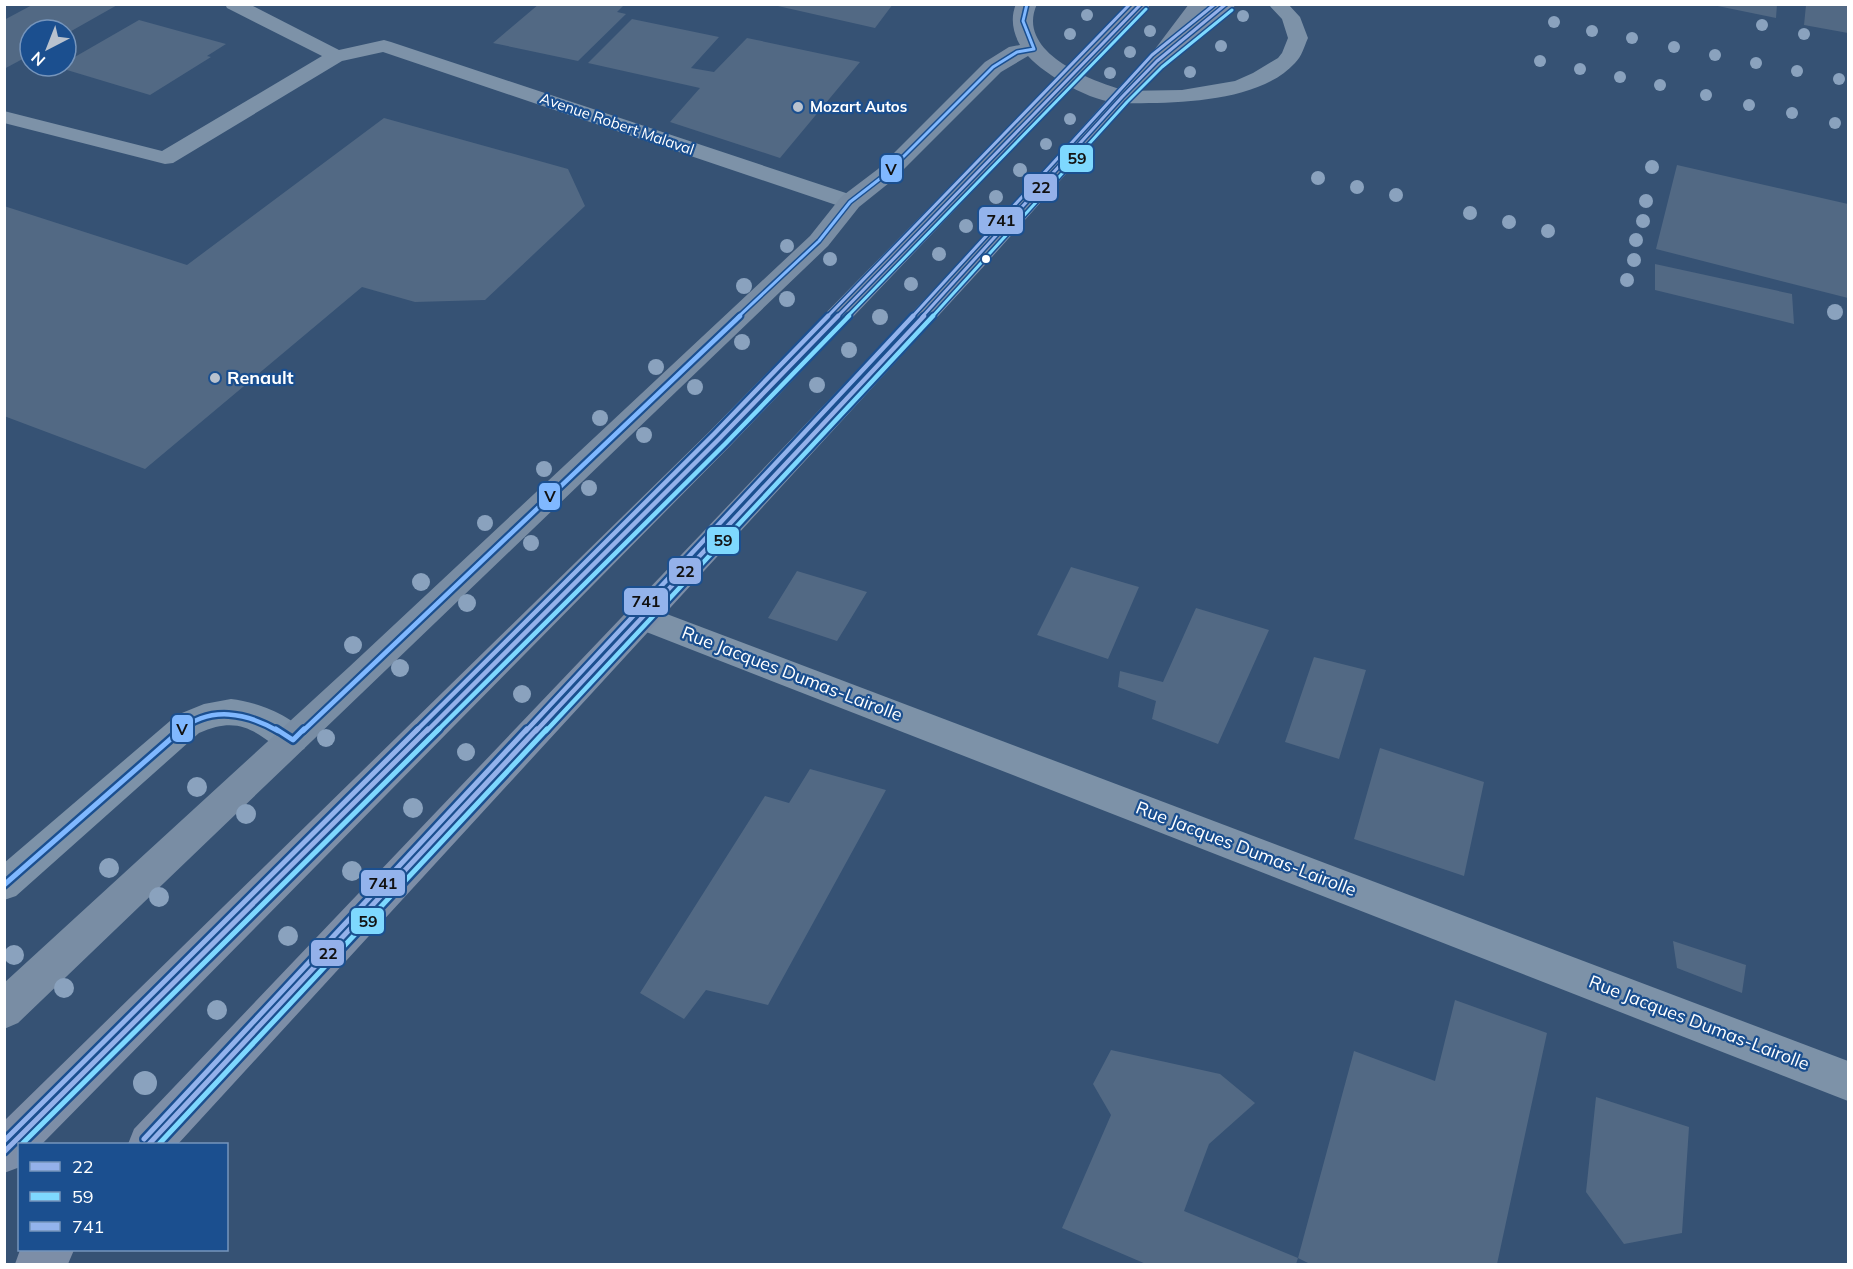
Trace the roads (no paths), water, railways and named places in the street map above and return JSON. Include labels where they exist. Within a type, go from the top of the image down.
[{"type":"main road","points":[[4,1152],[569,592],[1071,79],[1141,4]]},
{"type":"main road","points":[[150,1143],[975,261],[1122,97],[1157,61],[1227,4]]},
{"type":"main road","points":[[37,1264],[50,1251]]},
{"type":"street","points":[[1157,61],[1200,4]]},
{"type":"street","points":[[1021,6],[1025,34],[1040,57],[1071,79],[1122,97]]},
{"type":"street","points":[[4,1010],[293,740],[819,241],[850,202],[886,174],[993,67],[1017,52],[1034,49]]},
{"type":"street","name":"Rue Jacques Dumas-Lairolle","points":[[643,617],[1848,1081]]},
{"type":"lane","points":[[234,4],[336,56]]},
{"type":"lane","points":[[1122,97],[1158,98],[1221,90],[1270,73],[1291,57],[1298,38],[1291,17],[1277,4]]},
{"type":"lane","name":"Avenue Robert Malaval","points":[[336,56],[384,46],[850,202]]},
{"type":"lane","points":[[4,117],[165,158],[336,56]]},
{"type":"lane","points":[[4,885],[188,724],[207,714],[224,710],[250,714],[293,740]]},
{"type":"place","name":"Mozart Autos","points":[[798,107]]},
{"type":"place","name":"Renault","points":[[215,378]]}]
